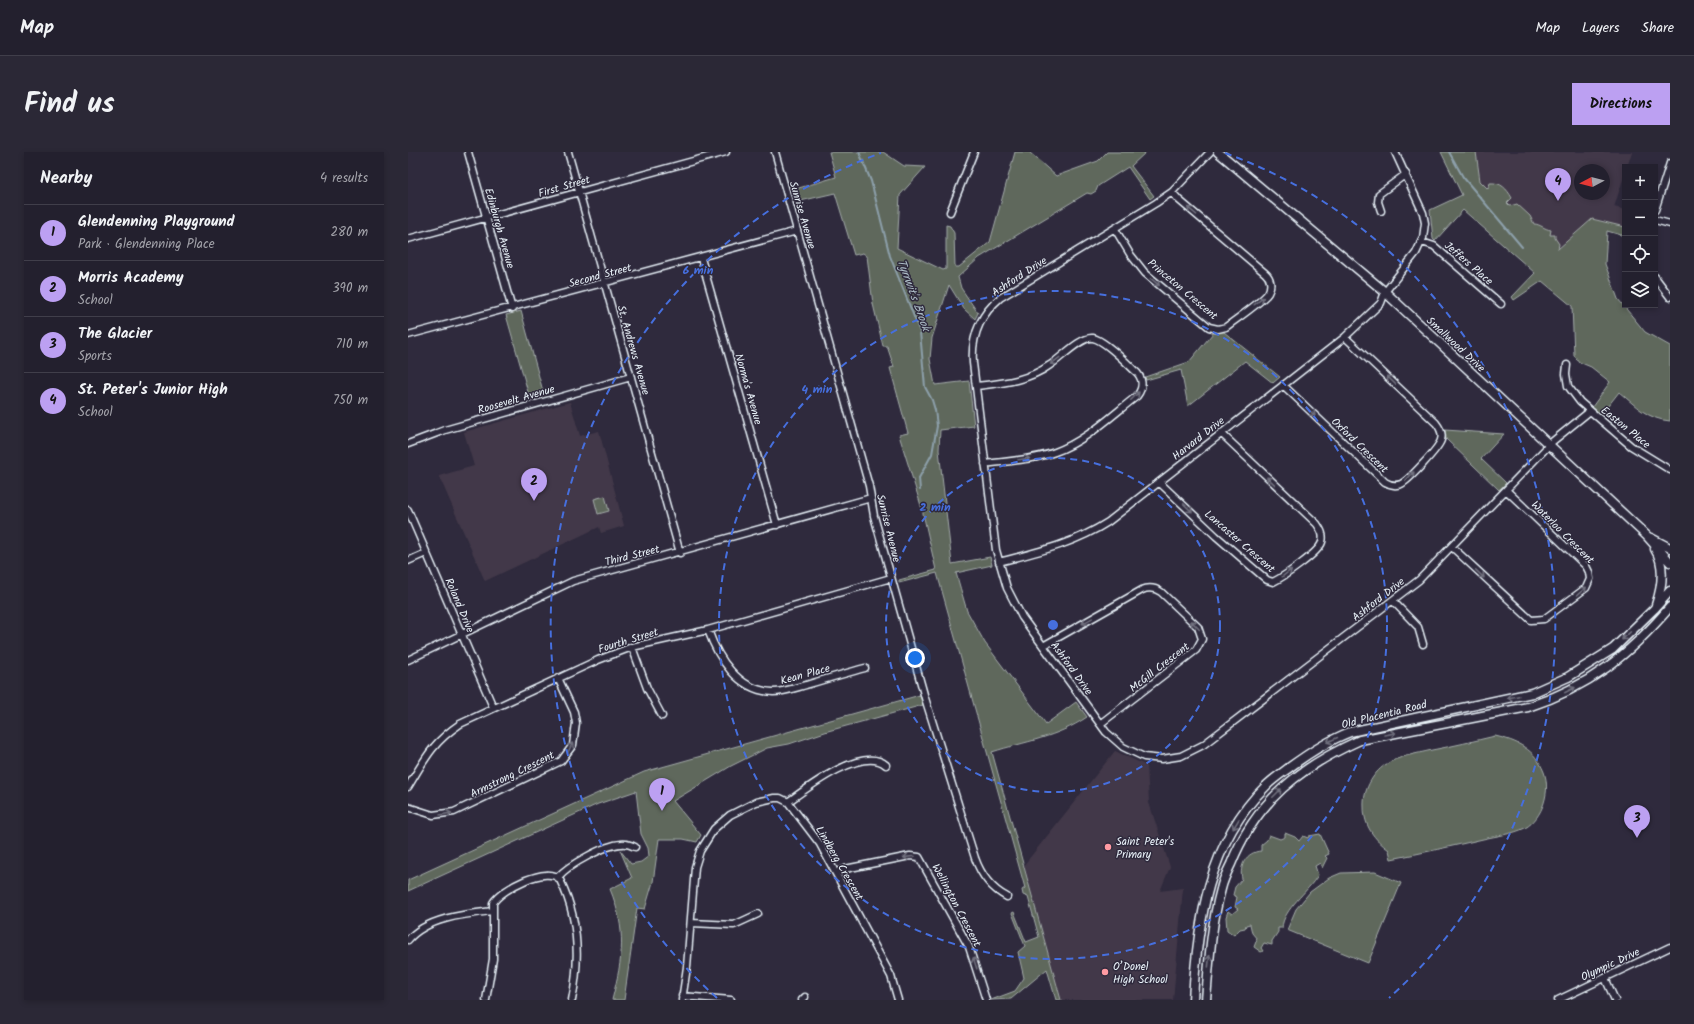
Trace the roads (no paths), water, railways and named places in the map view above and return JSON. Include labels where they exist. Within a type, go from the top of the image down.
[{"type":"main road","name":"Smallwood Drive","points":[[1218,152],[1385,292],[1548,446],[1647,536],[1670,562]]},
{"type":"main road","points":[[1647,536],[1670,548]]},
{"type":"main road","points":[[1647,536],[1658,553],[1663,580],[1654,610]]},
{"type":"main road","name":"Old Placentia Road","points":[[1193,1000],[1197,943],[1206,892],[1225,842],[1253,799],[1266,785],[1314,750],[1330,740],[1350,732],[1532,693],[1568,677],[1612,648],[1654,610],[1670,591]]},
{"type":"main road","name":"Old Placentia Road","points":[[1206,1000],[1212,938],[1221,887],[1238,847],[1260,810],[1288,782],[1337,750],[1360,740],[1528,707],[1555,698],[1602,672],[1660,619],[1670,607]]},
{"type":"main road","points":[[1660,619],[1666,613],[1670,612]]},
{"type":"street","name":"Edinburgh Avenue","points":[[468,152],[512,309]]},
{"type":"street","name":"St. Andrews Avenue","points":[[568,152],[680,553]]},
{"type":"street","name":"First Street","points":[[408,239],[726,152]]},
{"type":"street","name":"Sunrise Avenue","points":[[775,152],[925,698],[975,858],[985,878],[995,889],[1007,897]]},
{"type":"street","points":[[950,212],[974,152]]},
{"type":"street","name":"Ashford Drive","points":[[1210,152],[1172,192],[1115,229],[1004,295],[989,309],[978,326],[973,344],[985,464],[999,562],[1012,600],[1022,617],[1100,724],[1118,744],[1139,755],[1156,758],[1169,758],[1193,751],[1215,737],[1423,577],[1548,446]]},
{"type":"street","points":[[1395,152],[1423,213],[1425,228],[1422,242]]},
{"type":"street","points":[[1658,201],[1670,163]]},
{"type":"street","points":[[1381,211],[1378,202],[1379,194],[1406,174]]},
{"type":"street","name":"Princeton Crescent","points":[[1115,229],[1130,254],[1150,277],[1210,327],[1218,329],[1226,327],[1267,294],[1271,285],[1270,278],[1179,200],[1172,192]]},
{"type":"street","points":[[1658,221],[1670,224]]},
{"type":"street","name":"Second Street","points":[[408,335],[512,309],[797,231]]},
{"type":"street","name":"Harvard Drive","points":[[999,562],[1057,547],[1087,534],[1108,522],[1345,336],[1381,303],[1385,292],[1414,256],[1422,242]]},
{"type":"street","name":"Jeffers Place","points":[[1422,242],[1434,246],[1501,304]]},
{"type":"street","name":"Norma's Avenue","points":[[701,258],[778,525]]},
{"type":"street","points":[[1658,281],[1670,297]]},
{"type":"street","name":"Oxford Crescent","points":[[1283,385],[1386,482],[1397,485],[1405,481],[1438,446],[1442,438],[1441,430],[1436,423],[1345,336]]},
{"type":"street","points":[[976,386],[1016,380],[1036,373],[1049,366],[1081,341],[1090,338],[1098,340],[1106,346],[1139,373],[1142,380],[1142,388],[1136,396],[1073,444],[1041,456],[985,464]]},
{"type":"street","name":"Easton Place","points":[[1567,365],[1566,374],[1568,386],[1577,398],[1636,450],[1670,470]]},
{"type":"street","name":"Roosevelt Avenue","points":[[408,444],[445,430],[631,377]]},
{"type":"street","name":"Easton Place","points":[[1548,446],[1590,411]]},
{"type":"street","name":"Lancaster Crescent","points":[[1159,482],[1216,536],[1267,580],[1273,582],[1277,580],[1300,563],[1320,545],[1322,541],[1322,530],[1221,433]]},
{"type":"street","name":"Waterloo Crescent","points":[[1452,547],[1531,620],[1544,619],[1586,588],[1590,579],[1590,572],[1586,566],[1506,490]]},
{"type":"street","name":"Third Street","points":[[408,660],[577,580],[680,553],[871,498]]},
{"type":"street","name":"Roland Drive","points":[[408,510],[493,707]]},
{"type":"street","points":[[408,561],[426,553]]},
{"type":"street","name":"Fourth Street","points":[[408,788],[433,746],[460,724],[493,707],[598,660],[632,647],[708,630],[891,578]]},
{"type":"street","name":"McGill Crescent","points":[[1043,646],[1142,590],[1149,588],[1156,589],[1161,592],[1198,627],[1202,639],[1196,650],[1100,724]]},
{"type":"street","points":[[1393,601],[1418,627],[1423,644]]},
{"type":"street","name":"Kean Place","points":[[708,630],[718,655],[730,670],[745,682],[766,691],[785,690],[866,668]]},
{"type":"street","points":[[632,647],[647,688],[662,716]]},
{"type":"street","name":"Armstrong Crescent","points":[[408,807],[432,815],[454,812],[561,761],[573,745],[576,723],[574,712],[558,678]]},
{"type":"street","points":[[731,1000],[682,998],[691,923],[696,862],[705,841],[714,829],[730,814],[756,802],[780,798],[788,802],[825,776],[848,766],[871,760],[880,761],[886,765]]},
{"type":"street","name":"Lindberg Crescent","points":[[788,802],[815,836],[836,873],[891,976],[898,1000]]},
{"type":"street","points":[[558,877],[582,860],[616,844],[628,844],[635,847]]},
{"type":"street","name":"Wellington Crescent","points":[[836,873],[845,869],[910,856],[919,857],[968,947],[986,1000]]},
{"type":"street","points":[[486,1000],[493,959],[492,911],[495,899],[510,888],[542,874],[553,874],[558,877],[571,909],[576,941],[577,962],[572,1000]]},
{"type":"street","points":[[408,940],[416,933],[446,918],[492,911]]},
{"type":"street","points":[[691,923],[734,924],[758,914]]},
{"type":"street","name":"Olympic Drive","points":[[1558,1000],[1670,947]]},
{"type":"street","points":[[1605,978],[1615,1000]]},
{"type":"waterway","name":"Tyrrwit's Brook","points":[[859,152],[871,181],[890,256],[920,332],[925,387],[932,400],[935,410],[937,426],[932,454],[919,478],[920,490]]},
{"type":"waterway","points":[[1449,152],[1463,177],[1522,247]]},
{"type":"place","name":"St. Peter's Junior High","points":[[1558,201]]},
{"type":"place","name":"Morris Academy","points":[[534,501]]},
{"type":"place","name":"Glendenning Playground","points":[[662,811]]},
{"type":"place","name":"The Glacier","points":[[1637,838]]},
{"type":"place","name":"Saint Peter's Primary","points":[[1108,847]]},
{"type":"place","name":"O’Donel High School","points":[[1105,972]]}]
